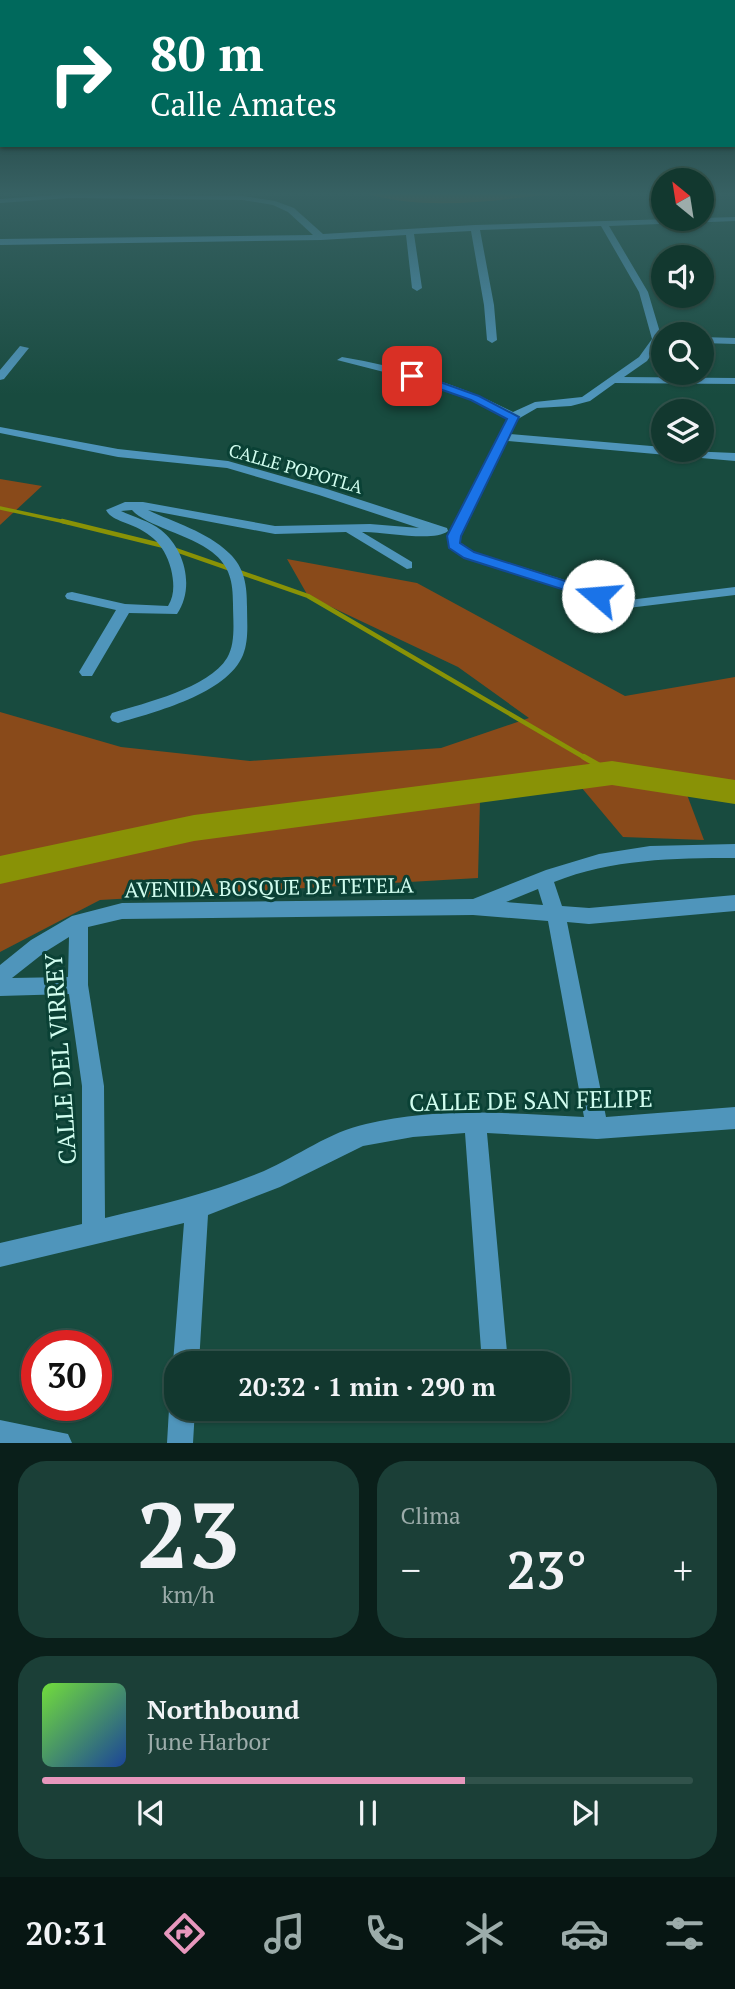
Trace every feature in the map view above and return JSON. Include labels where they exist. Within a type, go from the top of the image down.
[{"type":"street","points":[[414,260],[417,288]]},
{"type":"street","points":[[481,260],[492,340]]},
{"type":"street","points":[[627,260],[637,276],[656,322]]},
{"type":"street","points":[[714,340],[735,341]]},
{"type":"street","points":[[0,377],[24,348]]},
{"type":"street","points":[[448,534],[513,417],[535,405],[580,402],[643,359],[651,350]]},
{"type":"street","points":[[342,360],[388,367],[475,398],[513,417]]},
{"type":"street","points":[[613,380],[735,381]]},
{"type":"street","name":"CALLE POPOTLA","points":[[0,430],[118,453],[228,465],[323,492],[448,534]]},
{"type":"street","points":[[504,437],[735,457]]},
{"type":"street","points":[[72,596],[157,612],[172,611],[180,597],[175,564],[166,544],[150,529],[112,511],[118,506],[158,507],[274,530],[385,528],[448,534]]},
{"type":"street","points":[[118,717],[196,688],[220,675],[233,661],[239,644],[240,582],[235,568],[206,541],[133,507]]},
{"type":"street","points":[[349,530],[407,565]]},
{"type":"street","points":[[448,534],[460,551],[628,604],[655,603],[735,591]]},
{"type":"street","points":[[87,671],[125,608]]},
{"type":"street","name":"AVENIDA BOSQUE DE TETELA","points":[[473,907],[572,868],[631,855],[735,851]]},
{"type":"street","points":[[544,880],[556,915],[597,1128]]},
{"type":"street","name":"AVENIDA BOSQUE DE TETELA","points":[[0,976],[38,946],[79,922],[121,911],[473,907],[589,916],[735,903]]},
{"type":"street","name":"CALLE DEL VIRREY","points":[[79,922],[78,985],[93,1086],[94,1234]]},
{"type":"street","points":[[0,987],[78,985]]},
{"type":"street","name":"CALLE DE SAN FELIPE","points":[[0,1255],[197,1208],[272,1179],[331,1148],[363,1135],[413,1126],[475,1122],[597,1128],[735,1118]]},
{"type":"street","points":[[475,1122],[494,1351]]},
{"type":"street","points":[[187,1351],[197,1208]]},
{"type":"street","points":[[180,1443],[181,1421]]},
{"type":"street","points":[[0,1433],[59,1443]]},
{"type":"shaded area","points":[[0,479],[42,486],[0,525]]},
{"type":"shaded area","points":[[287,559],[417,583],[625,696],[735,677],[735,784],[686,792],[704,840],[623,837],[571,775],[480,800],[478,878],[100,900],[0,952],[0,712],[121,747],[250,761],[441,748],[529,718],[458,667],[308,596]]},
{"type":"waterway","points":[[0,508],[70,523]]},
{"type":"waterway","points":[[62,521],[164,546]]},
{"type":"waterway","points":[[173,549],[308,596],[587,759]]},
{"type":"waterway","points":[[584,757],[612,773]]},
{"type":"waterway","points":[[0,870],[194,828],[612,773],[735,792]]},
{"type":"route","points":[[412,376],[475,398],[513,417],[454,536],[454,545],[469,555],[598,596]]}]
